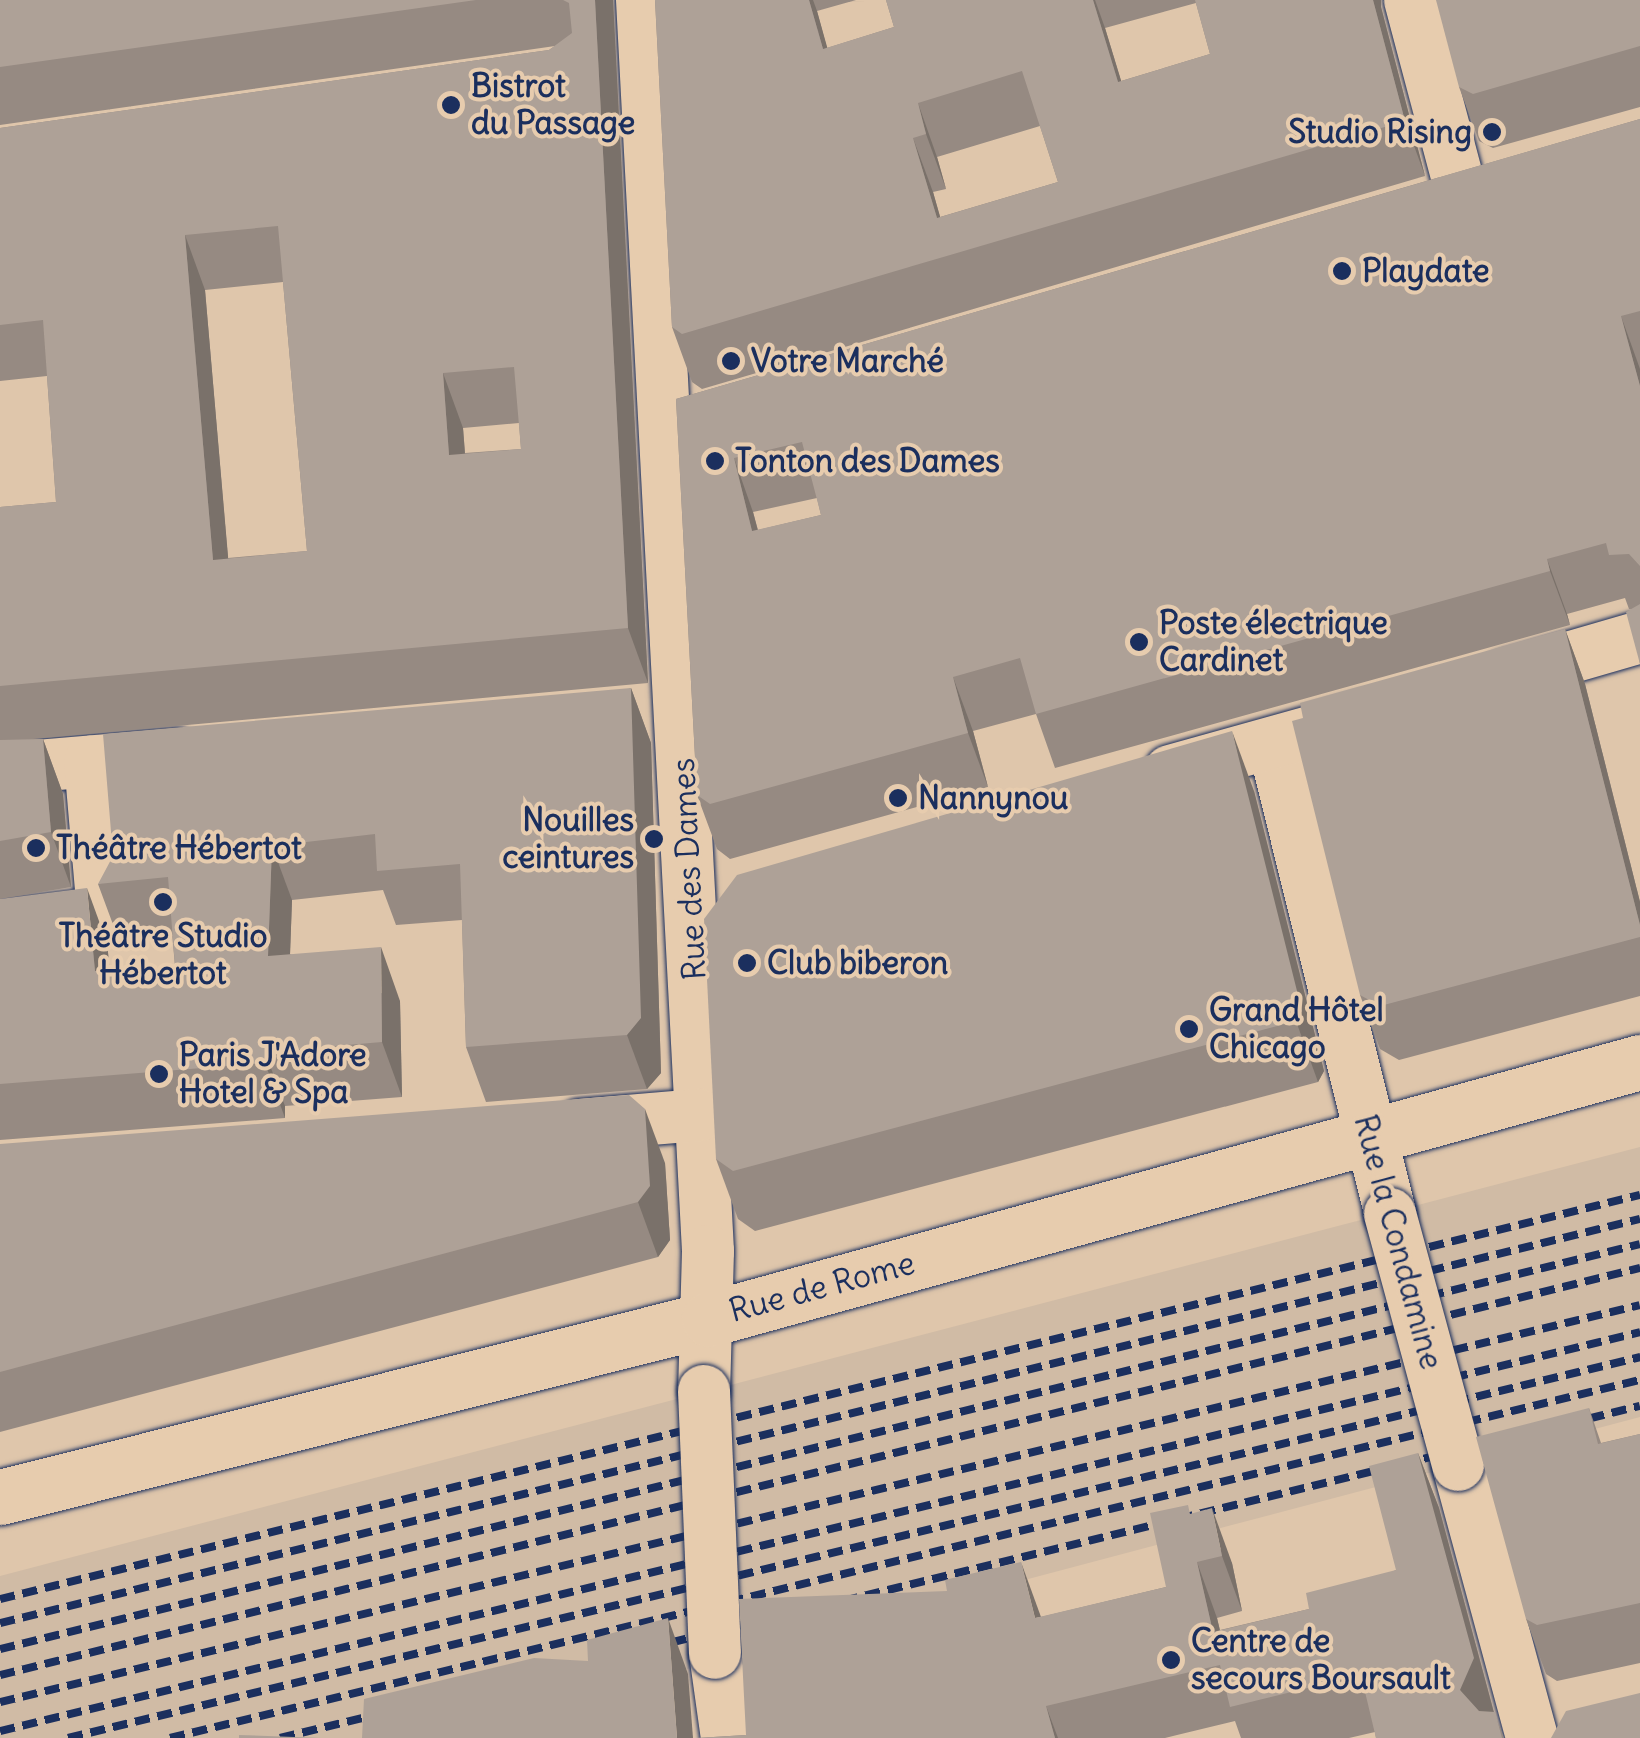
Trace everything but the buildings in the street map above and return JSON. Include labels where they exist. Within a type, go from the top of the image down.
[{"type":"main road","name":"Rue de Rome","points":[[0,1497],[709,1319],[1640,1062]]},
{"type":"street","name":"Rue des Dames","points":[[642,0],[695,422],[659,712],[690,901],[709,1319],[704,1391],[715,1653],[726,1738]]},
{"type":"street","points":[[1410,0],[1440,203],[1514,180]]},
{"type":"street","points":[[1124,784],[1640,636]]},
{"type":"street","name":"Rue la Condamine","points":[[1274,744],[1369,1136],[1536,1734]]},
{"type":"street","points":[[0,770],[226,750]]},
{"type":"street","points":[[0,926],[103,913],[90,762]]},
{"type":"street","points":[[690,901],[750,885]]},
{"type":"street","points":[[523,1129],[700,1115]]},
{"type":"shaded area","points":[[1640,1147],[1640,1417],[427,1738],[0,1738],[0,1576]]},
{"type":"railway","points":[[0,1599],[1640,1195]]},
{"type":"railway","points":[[0,1623],[1640,1219]]},
{"type":"railway","points":[[0,1649],[1640,1244]]},
{"type":"railway","points":[[0,1675],[1640,1268]]},
{"type":"railway","points":[[0,1702],[1640,1305]]},
{"type":"railway","points":[[0,1731],[1640,1332]]},
{"type":"railway","points":[[68,1738],[1640,1357]]},
{"type":"railway","points":[[170,1738],[1640,1380]]},
{"type":"railway","points":[[1567,1424],[1640,1406]]},
{"type":"railway","points":[[843,1601],[1504,1439]]},
{"type":"railway","points":[[649,1648],[765,1619]]},
{"type":"railway","points":[[280,1738],[392,1711]]},
{"type":"place","name":"Bistrot du Passage","points":[[451,105]]},
{"type":"place","name":"Studio Rising","points":[[1492,132]]},
{"type":"place","name":"Playdate","points":[[1342,271]]},
{"type":"place","name":"Votre Marché","points":[[731,361]]},
{"type":"place","name":"Tonton des Dames","points":[[715,461]]},
{"type":"place","name":"Poste électrique Cardinet","points":[[1139,642]]},
{"type":"place","name":"Nannynou","points":[[898,798]]},
{"type":"place","name":"Nouilles ceintures","points":[[654,839]]},
{"type":"place","name":"Théâtre Hébertot","points":[[36,848]]},
{"type":"place","name":"Théâtre Studio Hébertot","points":[[163,902]]},
{"type":"place","name":"Club biberon","points":[[747,963]]},
{"type":"place","name":"Grand Hôtel Chicago","points":[[1189,1029]]},
{"type":"place","name":"Paris J'Adore Hotel & Spa","points":[[159,1074]]},
{"type":"place","name":"Centre de secours Boursault","points":[[1171,1660]]}]
